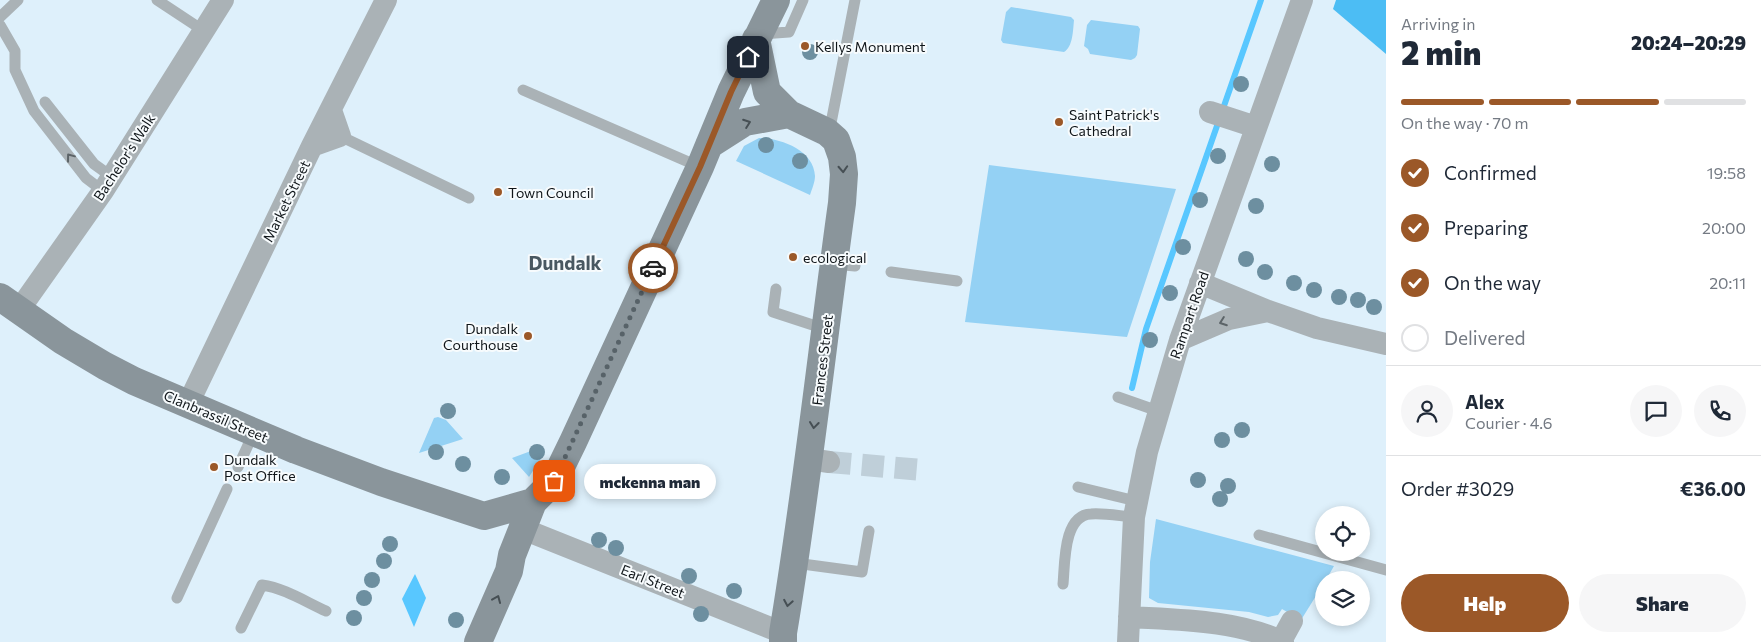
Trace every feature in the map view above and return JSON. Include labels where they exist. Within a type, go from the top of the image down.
[{"type":"main road","points":[[478,642],[509,571],[512,555],[533,502],[554,481],[562,465],[773,1]]},
{"type":"main road","points":[[758,37],[767,92],[789,114],[827,132]]},
{"type":"main road","points":[[704,156],[745,122],[789,114]]},
{"type":"main road","name":"Frances Street","points":[[783,637],[795,563],[819,460],[826,329],[844,265],[844,174],[842,157],[836,140],[827,132]]},
{"type":"main road","name":"Clanbrassil Street","points":[[10,304],[63,341],[104,366],[188,404],[296,450],[381,482],[484,516]]},
{"type":"main road","points":[[512,555],[500,535],[484,516],[533,502]]},
{"type":"street","name":"Bachelor's Walk","points":[[10,304],[108,184],[223,0]]},
{"type":"street","name":"Market Street","points":[[188,404],[312,146],[386,0]]},
{"type":"street","name":"Rampart Road","points":[[1128,642],[1135,509],[1158,412],[1180,340],[1302,0]]},
{"type":"street","points":[[312,146],[340,136],[331,110]]},
{"type":"street","points":[[1220,116],[1256,127]]},
{"type":"street","points":[[1200,283],[1268,311],[1317,328],[1386,344]]},
{"type":"street","points":[[1180,340],[1229,319],[1268,311]]},
{"type":"street","name":"Earl Street","points":[[523,529],[783,637]]},
{"type":"street","points":[[1129,617],[1218,624],[1250,630],[1282,642],[1292,621]]},
{"type":"lane","points":[[0,17],[18,0]]},
{"type":"lane","points":[[157,0],[204,30]]},
{"type":"lane","points":[[758,37],[789,32],[804,0]]},
{"type":"lane","points":[[827,132],[832,123],[855,0]]},
{"type":"lane","points":[[0,25],[15,51],[15,70],[34,111],[86,178],[108,184]]},
{"type":"lane","points":[[523,90],[704,156]]},
{"type":"lane","points":[[45,102],[108,184]]},
{"type":"lane","points":[[340,136],[469,198]]},
{"type":"lane","points":[[891,272],[957,282]]},
{"type":"lane","points":[[776,289],[772,312],[826,329]]},
{"type":"lane","points":[[1118,397],[1158,412]]},
{"type":"lane","points":[[238,467],[254,432]]},
{"type":"lane","points":[[1078,487],[1135,509]]},
{"type":"lane","points":[[177,598],[227,489]]},
{"type":"lane","points":[[1063,584],[1068,538],[1073,524],[1080,517],[1089,514],[1135,509]]},
{"type":"lane","points":[[795,563],[862,572],[869,531]]},
{"type":"lane","points":[[1259,535],[1386,570]]},
{"type":"lane","points":[[241,628],[262,585],[271,586],[326,611]]},
{"type":"shaded area","points":[[1336,0],[1386,0],[1386,54],[1333,9]]},
{"type":"shaded area","points":[[1011,7],[1071,17],[1074,20],[1073,33],[1067,50],[1064,52],[1003,43],[1001,40],[1006,12]]},
{"type":"shaded area","points":[[1091,20],[1138,26],[1140,29],[1135,58],[1131,60],[1090,54],[1084,46],[1087,25]]},
{"type":"shaded area","points":[[759,138],[786,143],[809,159],[815,176],[810,195],[736,161],[744,146]]},
{"type":"shaded area","points":[[989,165],[1176,189],[1127,337],[965,322]]},
{"type":"shaded area","points":[[438,417],[446,420],[463,439],[419,453],[434,418]]},
{"type":"shaded area","points":[[539,448],[543,455],[529,477],[512,458]]},
{"type":"shaded area","points":[[1156,519],[1334,566],[1331,571],[1315,571],[1315,597],[1301,620],[1282,609],[1278,615],[1268,617],[1249,612],[1158,603],[1149,598],[1150,562]]},
{"type":"shaded area","points":[[415,574],[426,598],[414,627],[402,599]]},
{"type":"waterway","points":[[1132,388],[1146,329],[1261,0]]},
{"type":"tunnel","points":[[829,462],[922,470]]},
{"type":"way so far","points":[[554,481],[653,268]]},
{"type":"place","name":"Kellys Monument","points":[[805,46]]},
{"type":"place","name":"Saint Patrick's Cathedral","points":[[1059,122]]},
{"type":"place","name":"Town Council","points":[[498,192]]},
{"type":"place","name":"ecological","points":[[793,257]]},
{"type":"place","name":"Dundalk Courthouse","points":[[528,336]]},
{"type":"place","name":"Dundalk Post Office","points":[[214,467]]},
{"type":"place","name":"mckenna man","points":[[554,481]]},
{"type":"district","name":"Dundalk","points":[[565,262]]},
{"type":"route","points":[[653,268],[748,57]]}]
